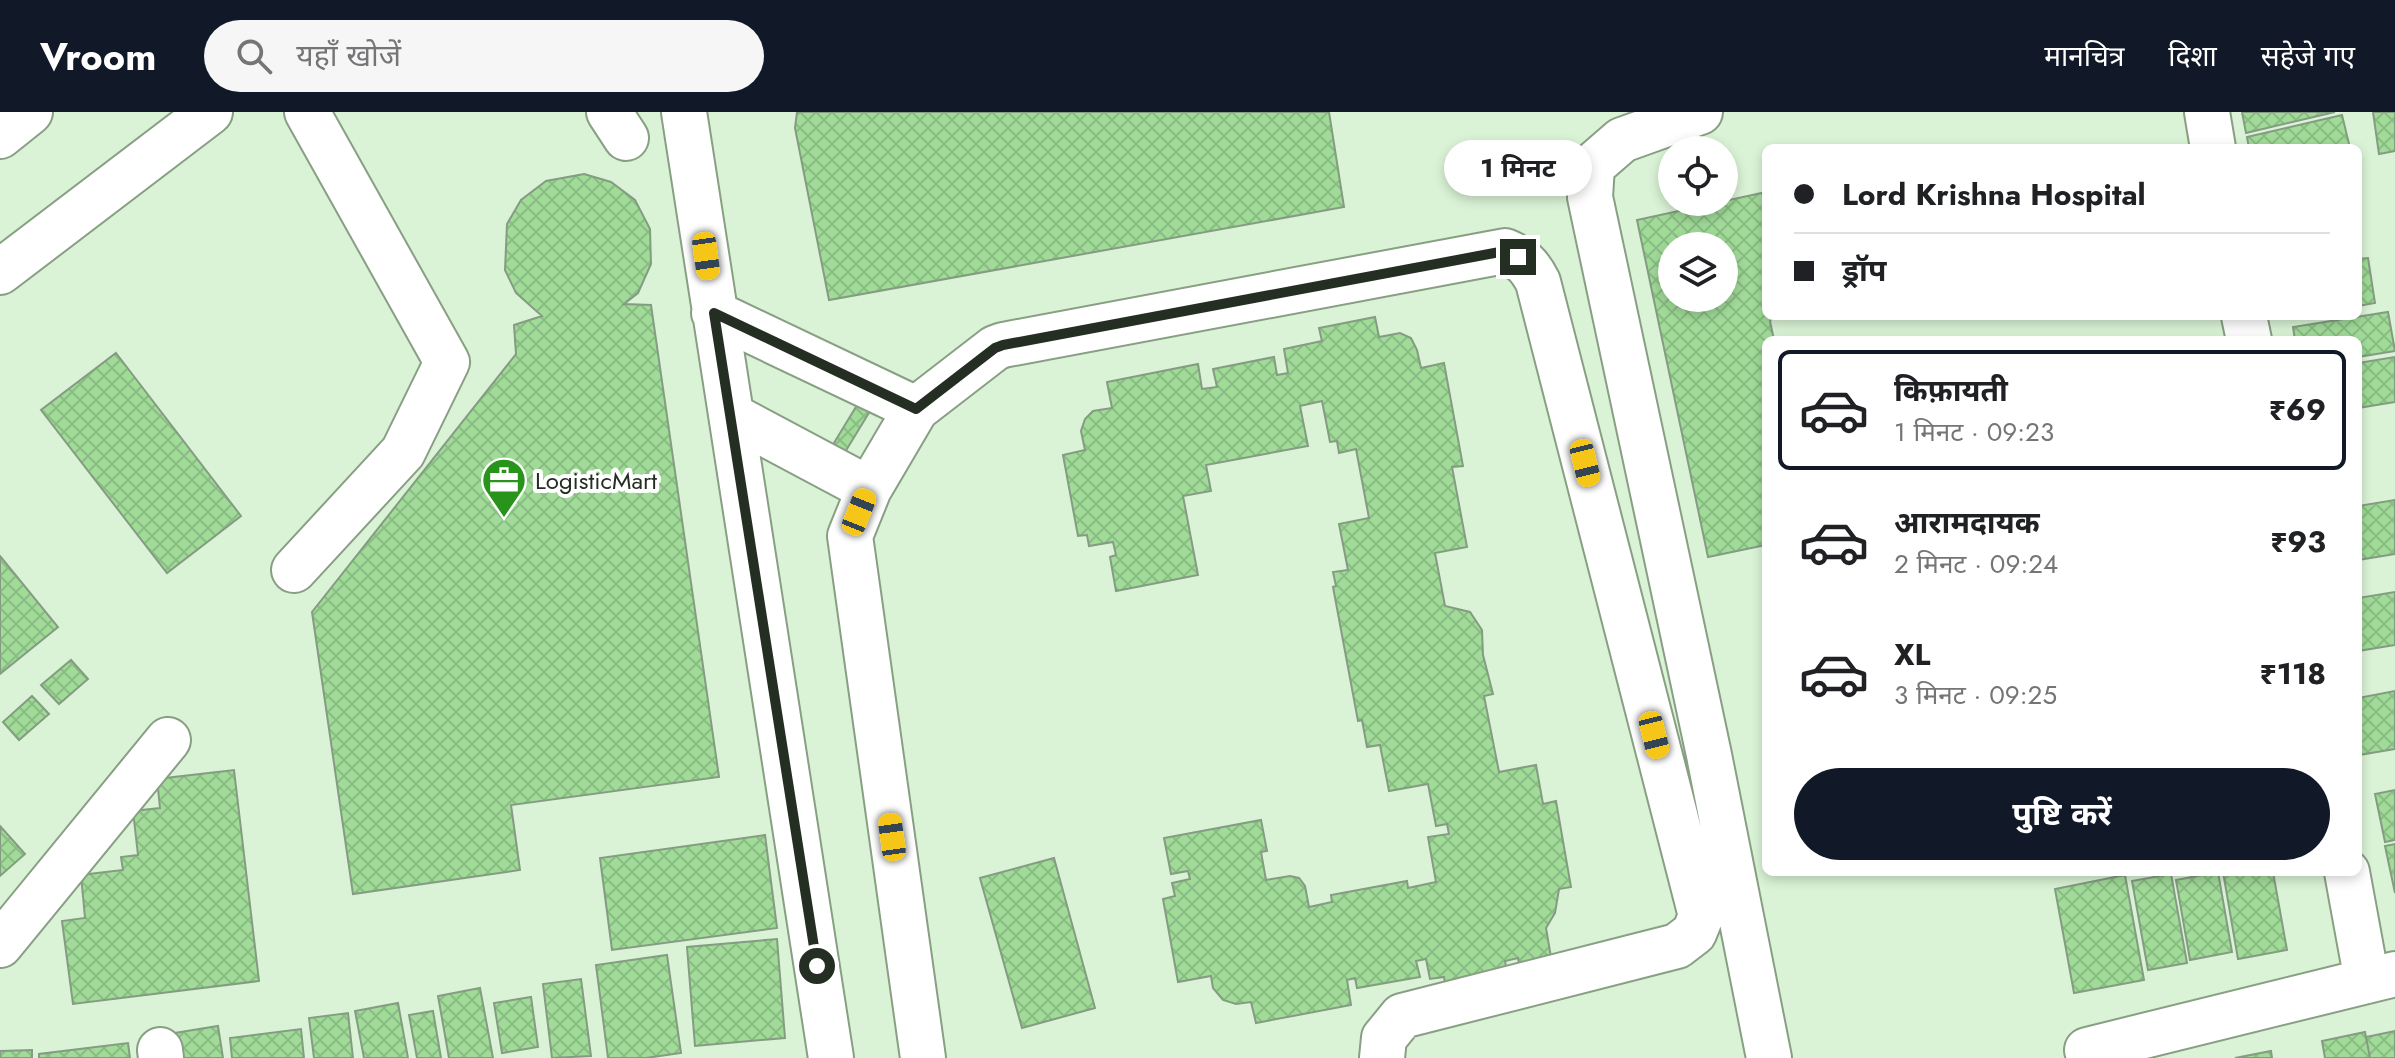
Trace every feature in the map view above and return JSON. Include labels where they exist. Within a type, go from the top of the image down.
[{"type":"main road","points":[[0,136],[30,112]]},
{"type":"main road","points":[[0,272],[210,112]]},
{"type":"main road","points":[[294,570],[403,452],[447,362],[307,112]]},
{"type":"main road","points":[[684,112],[831,1058]]},
{"type":"main road","points":[[1700,112],[1622,140],[1592,166],[1590,197],[1706,739],[1769,1058]]},
{"type":"main road","points":[[2207,112],[2212,144]]},
{"type":"main road","points":[[923,1058],[850,536],[869,489],[916,409],[1003,345],[1505,251],[1530,268],[1538,282],[1701,916],[1694,933],[1677,946],[1402,1016],[1384,1038],[1382,1058]]},
{"type":"main road","points":[[714,313],[916,409]]},
{"type":"main road","points":[[732,416],[869,489]]},
{"type":"main road","points":[[0,945],[168,740]]},
{"type":"main road","points":[[2087,1050],[2381,978],[2348,876]]},
{"type":"building","points":[[797,112],[1329,112],[1344,207],[829,300],[795,128]]},
{"type":"building","points":[[2242,112],[2335,112],[2246,133]]},
{"type":"building","points":[[2373,112],[2395,112],[2395,151],[2379,154]]},
{"type":"building","points":[[2342,115],[2349,144],[2248,144],[2247,137]]},
{"type":"building","points":[[584,174],[611,182],[635,200],[650,229],[651,264],[638,293],[624,304],[651,305],[719,777],[511,805],[520,870],[353,894],[312,612],[516,354],[514,325],[542,316],[516,293],[505,270],[507,224],[521,200],[546,181]]},
{"type":"building","points":[[1762,193],[1762,320],[1771,320],[1773,336],[1762,336],[1762,546],[1708,557],[1637,220],[1658,215],[1738,216],[1738,198]]},
{"type":"building","points":[[2368,258],[2375,303],[2362,305],[2362,259]]},
{"type":"building","points":[[2388,312],[2395,351],[2362,356],[2362,336],[2294,336],[2293,327],[2337,320],[2362,320],[2362,316]]},
{"type":"building","points":[[1375,317],[1379,337],[1400,333],[1411,338],[1421,368],[1444,363],[1463,466],[1452,467],[1467,547],[1435,553],[1445,606],[1470,612],[1482,630],[1483,655],[1493,694],[1484,696],[1499,772],[1536,765],[1543,804],[1556,801],[1571,887],[1559,889],[1555,913],[1546,928],[1552,963],[1520,970],[1518,958],[1505,961],[1507,972],[1445,983],[1444,977],[1430,979],[1426,959],[1416,961],[1420,977],[1357,988],[1355,978],[1347,980],[1351,1005],[1256,1023],[1251,1002],[1236,1004],[1223,1000],[1213,988],[1211,976],[1178,982],[1163,899],[1175,896],[1172,883],[1190,879],[1188,871],[1171,874],[1164,838],[1261,820],[1267,851],[1261,852],[1266,880],[1290,876],[1299,878],[1305,886],[1309,907],[1332,902],[1331,895],[1407,881],[1408,888],[1436,882],[1428,837],[1449,834],[1447,824],[1436,826],[1428,784],[1389,791],[1380,745],[1367,747],[1362,720],[1358,721],[1333,587],[1336,586],[1333,572],[1348,570],[1339,524],[1369,518],[1356,449],[1339,453],[1337,441],[1330,442],[1322,401],[1300,406],[1308,446],[1206,465],[1211,491],[1183,496],[1198,575],[1116,591],[1110,557],[1116,555],[1113,542],[1089,546],[1087,535],[1078,536],[1063,455],[1085,450],[1081,431],[1085,419],[1093,411],[1112,408],[1107,382],[1198,364],[1202,389],[1217,387],[1213,369],[1274,357],[1277,375],[1288,373],[1284,349],[1322,341],[1319,328]]},
{"type":"building","points":[[116,353],[241,516],[167,573],[41,410]]},
{"type":"building","points":[[2395,357],[2395,402],[2362,407],[2362,362]]},
{"type":"building","points":[[865,392],[878,398],[839,462],[826,456]]},
{"type":"building","points":[[2395,500],[2395,554],[2362,559],[2362,505]]},
{"type":"building","points":[[0,556],[58,627],[0,674]]},
{"type":"building","points":[[2395,592],[2395,645],[2362,650],[2362,597]]},
{"type":"building","points":[[71,660],[88,679],[59,704],[41,685]]},
{"type":"building","points":[[2395,691],[2395,749],[2362,754],[2362,697]]},
{"type":"building","points":[[32,696],[49,714],[19,740],[3,722]]},
{"type":"building","points":[[234,770],[259,981],[73,1004],[62,921],[85,918],[81,875],[123,870],[121,857],[138,855],[133,811],[160,808],[157,779]]},
{"type":"building","points":[[2395,790],[2395,840],[2385,842],[2375,794]]},
{"type":"building","points":[[0,826],[25,854],[0,876]]},
{"type":"building","points":[[765,835],[777,928],[612,950],[600,858]]},
{"type":"building","points":[[2395,844],[2395,893],[2385,846]]},
{"type":"building","points":[[1054,858],[1095,1008],[1022,1028],[980,878]]},
{"type":"building","points":[[2125,876],[2144,980],[2074,993],[2055,889]]},
{"type":"building","points":[[2171,876],[2187,963],[2148,970],[2132,881]]},
{"type":"building","points":[[2219,876],[2232,952],[2190,960],[2176,880]]},
{"type":"building","points":[[2224,876],[2274,876],[2287,950],[2238,959]]},
{"type":"building","points":[[777,939],[785,1038],[695,1046],[687,947]]},
{"type":"building","points":[[667,955],[681,1053],[646,1058],[608,1058],[596,965]]},
{"type":"building","points":[[581,979],[591,1056],[552,1058],[543,984]]},
{"type":"building","points":[[480,988],[493,1058],[449,1058],[438,996]]},
{"type":"building","points":[[531,997],[538,1047],[502,1053],[494,1003]]},
{"type":"building","points":[[398,1003],[408,1058],[364,1058],[355,1011]]},
{"type":"building","points":[[433,1011],[441,1058],[417,1058],[409,1015]]},
{"type":"building","points":[[348,1013],[353,1058],[314,1058],[309,1018]]},
{"type":"building","points":[[218,1026],[223,1058],[172,1058],[168,1034]]},
{"type":"building","points":[[301,1029],[304,1058],[232,1058],[230,1038]]},
{"type":"building","points":[[2395,1031],[2395,1058],[2370,1058],[2366,1037]]},
{"type":"building","points":[[2365,1032],[2370,1058],[2325,1058],[2322,1041]]},
{"type":"building","points":[[128,1043],[130,1058],[39,1058],[39,1054]]},
{"type":"building","points":[[32,1050],[32,1058],[0,1058],[0,1051]]},
{"type":"building","points":[[2271,1051],[2272,1058],[2235,1058]]},
{"type":"place","name":"LogisticMart","points":[[504,519]]},
{"type":"route","points":[[817,966],[714,313],[916,409],[1003,345],[1505,251],[1518,257]]}]
